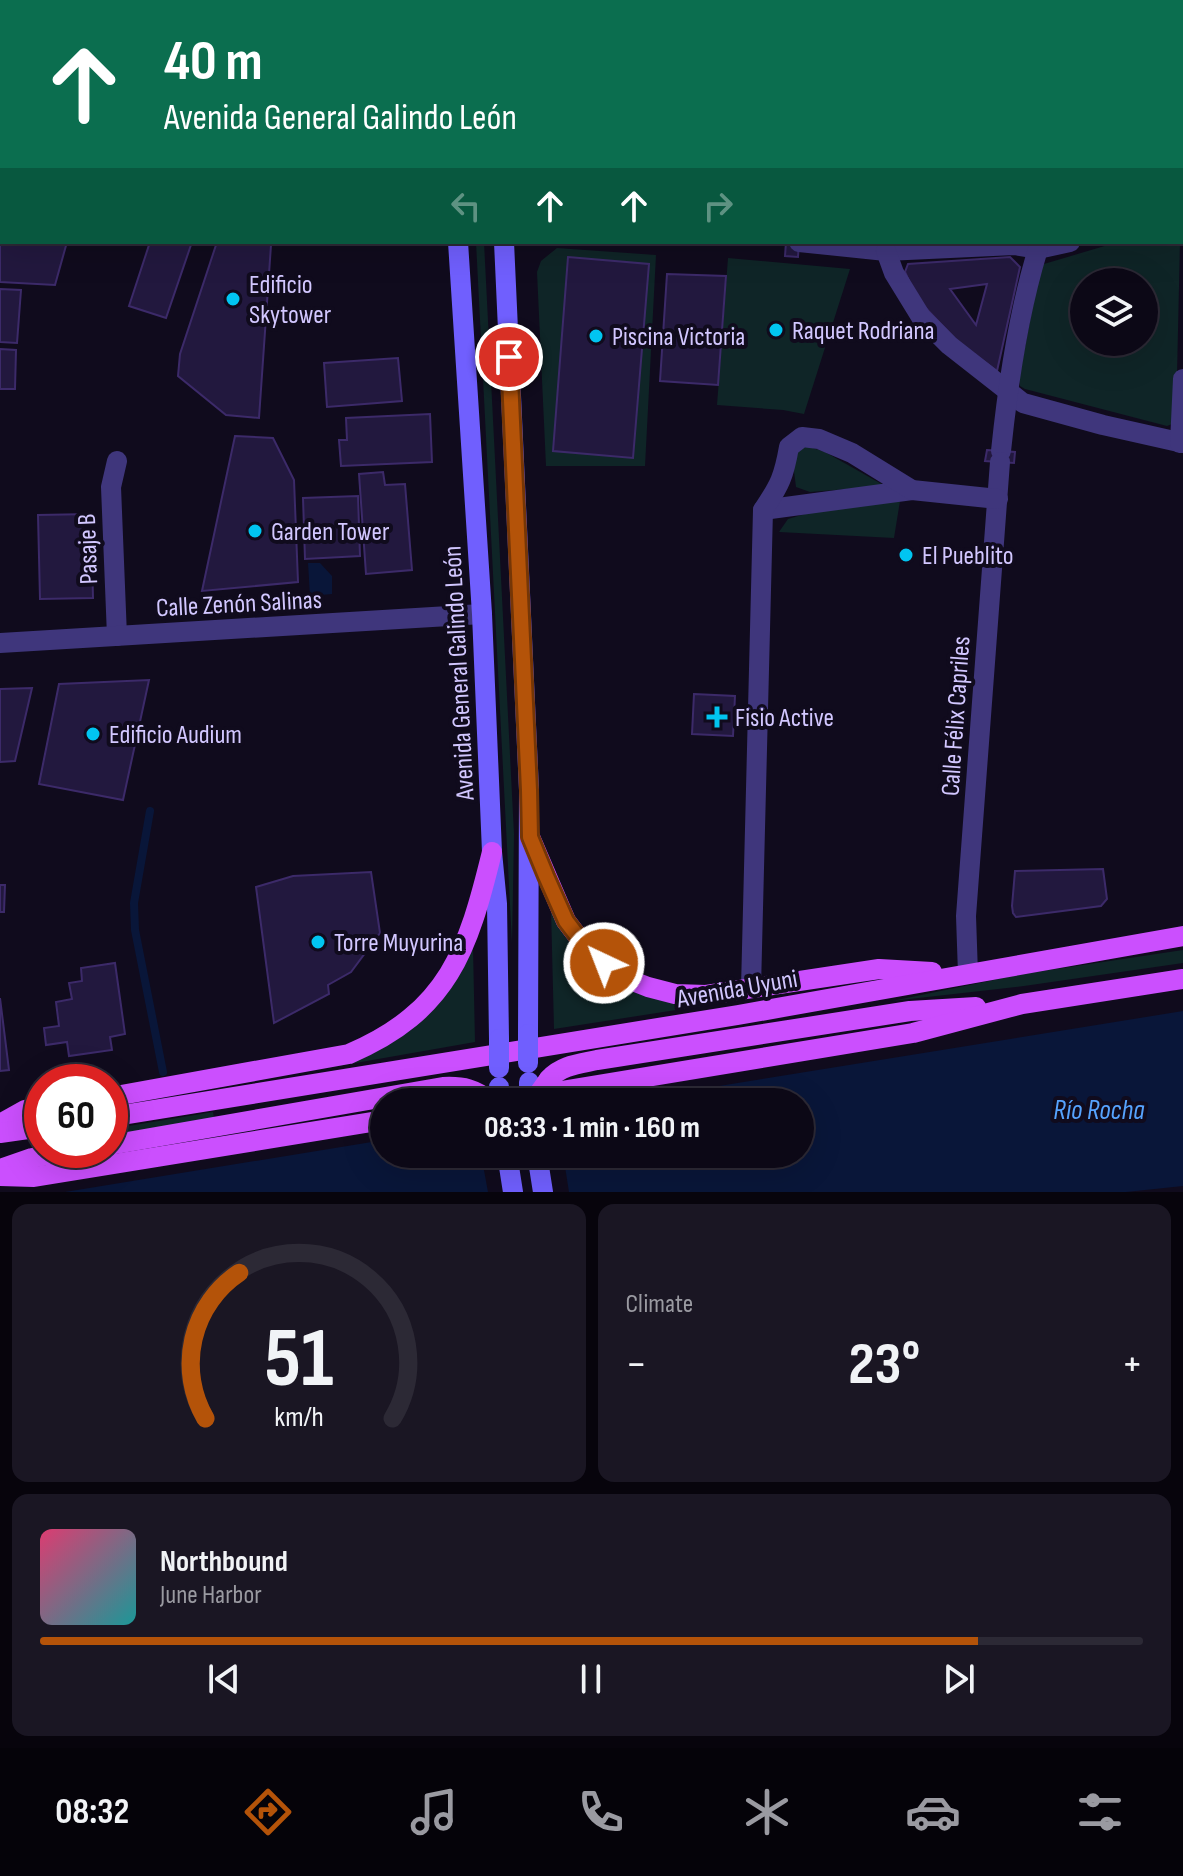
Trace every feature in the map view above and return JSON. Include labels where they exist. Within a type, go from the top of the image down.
[{"type":"main road","name":"Avenida General Galindo León","points":[[458,244],[497,904],[499,1039],[493,1088]]},
{"type":"main road","points":[[504,244],[529,775],[528,1034],[534,1086],[556,1071],[575,1064],[894,1013],[1022,1004],[1183,979]]},
{"type":"main road","points":[[530,837],[566,921],[582,942],[625,978],[648,987],[675,994],[706,995],[879,969],[968,974]]},
{"type":"main road","points":[[128,1094],[349,1054],[401,1027],[437,991],[465,945],[492,852]]},
{"type":"main road","name":"Avenida Uyuni","points":[[128,1114],[738,1015],[1183,936]]},
{"type":"main road","points":[[521,1088],[913,1033],[1022,1004]]},
{"type":"main road","points":[[437,1088],[466,1088]]},
{"type":"main road","points":[[128,1142],[370,1100]]},
{"type":"main road","points":[[0,1124],[24,1111]]},
{"type":"main road","points":[[0,1176],[34,1177],[370,1122]]},
{"type":"main road","points":[[0,1133],[24,1130]]},
{"type":"main road","points":[[0,1169],[24,1161]]},
{"type":"main road","points":[[509,1168],[513,1192]]},
{"type":"main road","points":[[539,1168],[543,1192]]},
{"type":"street","points":[[818,244],[886,251],[1014,245],[1038,249],[1061,244]]},
{"type":"street","name":"Calle Félix Capriles","points":[[968,974],[966,916],[1007,389],[1038,249]]},
{"type":"street","points":[[886,251],[894,273],[921,317],[949,345],[1023,403],[1181,443],[1183,379]]},
{"type":"street","points":[[751,988],[763,510],[779,486],[789,447],[802,437],[819,439],[852,453],[912,490]]},
{"type":"street","name":"Pasaje B","points":[[117,461],[111,487],[117,636]]},
{"type":"street","points":[[763,510],[912,490],[998,499]]},
{"type":"street","name":"Calle Zenón Salinas","points":[[0,643],[482,614]]},
{"type":"green space","points":[[476,244],[484,244],[514,834],[512,944]]},
{"type":"green space","points":[[1111,244],[1180,244],[1176,419],[1172,424],[1167,426],[1025,389],[1020,386],[1040,268],[1044,264]]},
{"type":"green space","name":"Piscina Victoria","points":[[557,248],[656,255],[645,466],[546,466],[537,272],[541,261]]},
{"type":"green space","name":"Raquet Rodriana","points":[[728,258],[850,269],[804,414],[717,405]]},
{"type":"green space","points":[[807,446],[825,452],[885,486],[810,492],[796,487],[794,471],[797,451]]},
{"type":"green space","points":[[900,501],[894,538],[779,532],[788,519],[815,511]]},
{"type":"green space","points":[[551,909],[558,926],[581,956],[628,990],[664,1000],[721,1003],[554,1029]]},
{"type":"green space","points":[[473,947],[475,1042],[327,1068],[373,1052]]},
{"type":"green space","points":[[1183,950],[1183,963],[892,1001],[1023,974]]},
{"type":"green space","points":[[213,1112],[214,1118],[128,1134],[128,1126]]},
{"type":"water","points":[[308,563],[320,563],[332,576],[332,594],[310,596]]},
{"type":"water","name":"Río Rocha","points":[[1183,1011],[1183,1186],[1126,1192],[65,1192],[370,1142],[370,1168],[814,1168],[814,1088],[707,1088]]},
{"type":"pier","points":[[484,1168],[565,1168],[569,1192],[488,1192]]},
{"type":"building","points":[[0,244],[66,244],[55,285],[0,282]]},
{"type":"building","points":[[149,244],[191,244],[166,318],[129,306]]},
{"type":"building","name":"Edificio Skytower","points":[[216,244],[271,245],[259,418],[226,415],[178,376],[180,354]]},
{"type":"building","points":[[786,244],[799,244],[798,257],[785,256]]},
{"type":"building","name":"Piscina Victoria","points":[[568,257],[649,264],[633,458],[553,451]]},
{"type":"building","points":[[1010,257],[1020,267],[997,371],[959,343],[917,299],[905,272],[908,264]],"holes":[[[987,284],[976,325],[950,289]]]},
{"type":"building","points":[[667,274],[726,276],[718,385],[660,381]]},
{"type":"building","points":[[0,289],[21,290],[17,343],[0,342]]},
{"type":"building","points":[[0,349],[16,350],[15,389],[0,389]]},
{"type":"building","points":[[398,358],[402,401],[327,407],[324,363]]},
{"type":"building","points":[[430,414],[432,462],[341,466],[339,440],[347,440],[346,418]]},
{"type":"building","name":"Garden Tower","points":[[235,436],[273,438],[294,480],[298,582],[202,591]]},
{"type":"building","points":[[987,450],[1015,452],[1014,463],[985,461]]},
{"type":"building","points":[[383,472],[385,485],[405,484],[412,570],[366,574],[359,474]]},
{"type":"building","points":[[358,496],[360,556],[305,559],[303,498]]},
{"type":"building","points":[[91,514],[93,598],[40,599],[38,515]]},
{"type":"building","name":"Edificio Audium","points":[[149,680],[123,800],[39,784],[59,684]]},
{"type":"building","points":[[32,688],[15,761],[0,762],[0,689]]},
{"type":"building","points":[[694,694],[735,696],[733,736],[692,734]]},
{"type":"building","points":[[1103,869],[1107,899],[1101,906],[1016,917],[1013,913],[1015,871]]},
{"type":"building","name":"Torre Muyurina","points":[[371,872],[380,933],[351,972],[328,985],[329,994],[274,1023],[256,887],[293,876]]},
{"type":"building","points":[[0,885],[5,885],[4,912],[0,912]]},
{"type":"building","points":[[115,963],[125,1034],[110,1037],[112,1050],[69,1056],[67,1042],[46,1045],[44,1028],[59,1026],[56,1002],[72,999],[69,983],[82,981],[81,968]]},
{"type":"building","points":[[0,998],[9,1070],[0,1071]]},
{"type":"waterway","points":[[150,811],[134,903],[135,930],[163,1072]]},
{"type":"place","name":"Edificio Skytower","points":[[233,299]]},
{"type":"place","name":"Raquet Rodriana","points":[[776,330]]},
{"type":"place","name":"Piscina Victoria","points":[[596,336]]},
{"type":"place","name":"Garden Tower","points":[[255,531]]},
{"type":"place","name":"El Pueblito","points":[[906,555]]},
{"type":"place","name":"Fisio Active","points":[[717,717]]},
{"type":"place","name":"Edificio Audium","points":[[93,734]]},
{"type":"place","name":"Torre Muyurina","points":[[318,942]]},
{"type":"route","points":[[509,357],[530,837],[566,921],[604,963]]}]
